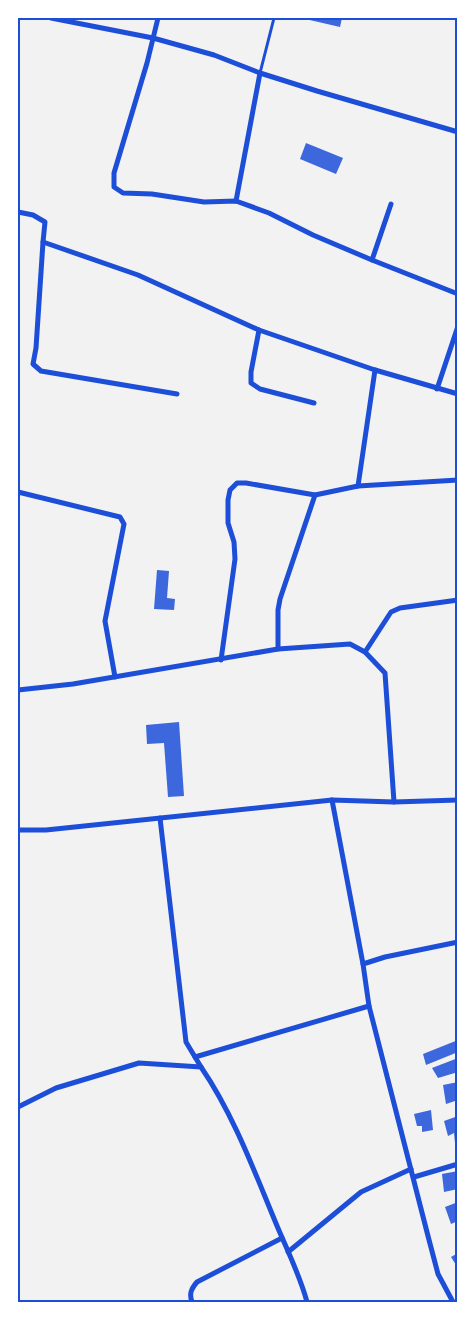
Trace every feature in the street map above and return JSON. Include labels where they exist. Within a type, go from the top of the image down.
[{"type":"street","points":[[51,18],[153,38],[214,55],[260,73],[317,91],[458,132]]},
{"type":"street","points":[[158,18],[147,63],[114,173],[114,187],[123,193],[152,194],[204,202],[236,201],[269,212],[312,235],[458,294]]},
{"type":"street","points":[[236,201],[260,73]]},
{"type":"street","points":[[372,260],[391,204]]},
{"type":"street","points":[[18,212],[33,215],[45,222],[36,348],[33,364],[41,371],[178,394]]},
{"type":"street","points":[[43,242],[138,275],[259,330],[375,370],[458,394]]},
{"type":"street","points":[[437,389],[458,326]]},
{"type":"street","points":[[259,330],[251,372],[251,383],[260,389],[314,403]]},
{"type":"street","points":[[358,486],[375,370]]},
{"type":"street","points":[[221,660],[235,559],[234,542],[228,523],[228,500],[230,490],[237,483],[315,495],[358,486],[458,480]]},
{"type":"street","points":[[18,492],[120,517],[124,524],[105,621],[115,677]]},
{"type":"street","points":[[278,649],[278,610],[280,599],[315,495]]},
{"type":"street","points":[[365,652],[391,612],[400,608],[458,600]]},
{"type":"street","points":[[18,690],[73,684],[278,649],[350,644],[365,652],[385,673],[394,802]]},
{"type":"street","points":[[18,830],[46,830],[332,800],[394,802],[458,800]]},
{"type":"street","points":[[332,800],[363,964],[369,1006],[438,1274],[453,1302]]},
{"type":"street","points":[[160,818],[186,1042],[215,1088],[244,1145],[308,1302]]},
{"type":"street","points":[[363,964],[385,957],[458,942]]},
{"type":"street","points":[[195,1057],[369,1006]]},
{"type":"street","points":[[18,1107],[56,1088],[139,1062],[201,1067]]},
{"type":"street","points":[[414,1177],[458,1164]]},
{"type":"street","points":[[288,1252],[362,1192],[411,1169]]},
{"type":"street","points":[[192,1302],[190,1296],[192,1288],[197,1282],[282,1238]]},
{"type":"lane","points":[[260,73],[274,18]]},
{"type":"building","points":[[301,18],[342,18],[340,27]]},
{"type":"building","points":[[306,143],[343,158],[336,174],[300,159]]},
{"type":"building","points":[[157,570],[169,571],[167,598],[175,599],[174,610],[154,609]]},
{"type":"building","points":[[179,722],[184,796],[168,797],[164,743],[147,744],[146,725]]},
{"type":"building","points":[[458,1040],[458,1052],[426,1065],[423,1054]]},
{"type":"building","points":[[458,1058],[458,1072],[438,1078],[432,1068]]},
{"type":"building","points":[[458,1082],[458,1100],[446,1104],[443,1085]]},
{"type":"building","points":[[431,1110],[433,1130],[422,1132],[422,1126],[417,1126],[414,1114]]},
{"type":"building","points":[[458,1116],[458,1143],[455,1143],[454,1133],[448,1136],[444,1121]]},
{"type":"building","points":[[458,1171],[458,1189],[444,1192],[442,1174]]},
{"type":"building","points":[[458,1202],[458,1221],[451,1224],[445,1207]]},
{"type":"building","points":[[458,1253],[458,1268],[451,1257]]}]
